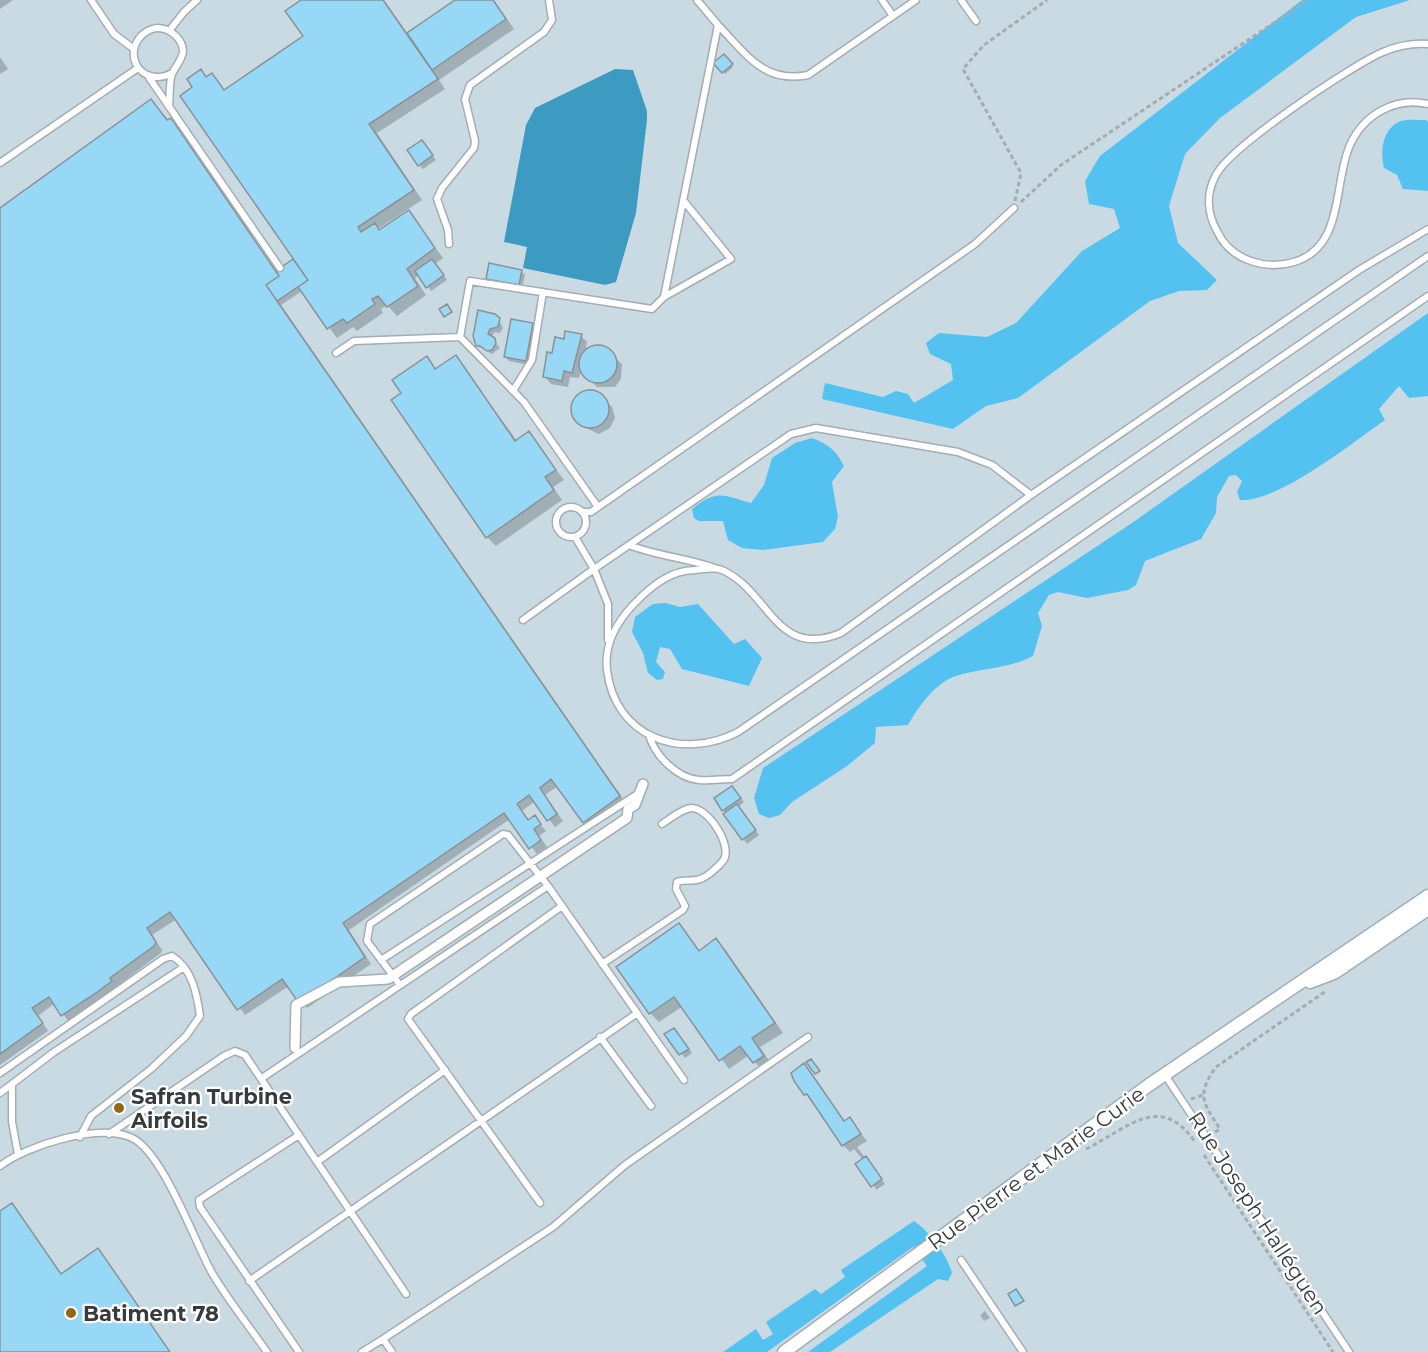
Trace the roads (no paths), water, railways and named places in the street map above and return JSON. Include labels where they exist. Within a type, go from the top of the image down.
[{"type":"street","points":[[296,1048],[296,1005],[339,982],[388,980],[627,818],[628,809],[635,805],[642,788]]},
{"type":"street","name":"Rue Pierre et Marie Curie","points":[[783,1352],[1165,1074],[1428,896]]},
{"type":"street","name":"Rue Pierre et Marie Curie","points":[[1293,989],[1334,973],[1428,909]]},
{"type":"lane","points":[[91,0],[114,34],[134,49]]},
{"type":"lane","points":[[169,31],[197,0]]},
{"type":"lane","points":[[449,244],[448,230],[437,200],[442,188],[474,148],[475,141],[465,99],[470,85],[544,32],[552,20],[549,0]]},
{"type":"lane","points":[[697,0],[718,25],[759,66],[778,76],[791,78],[808,75],[916,0]]},
{"type":"lane","points":[[882,0],[893,16]]},
{"type":"lane","points":[[961,0],[976,21]]},
{"type":"lane","points":[[664,297],[718,25]]},
{"type":"lane","points":[[169,107],[172,73],[183,55],[181,43],[169,31],[155,28],[147,30],[140,36],[134,49],[133,58],[138,68],[148,76],[169,107],[280,268]]},
{"type":"lane","points":[[1428,44],[1397,47],[1368,59],[1237,149],[1216,172],[1208,197],[1212,223],[1219,235],[1227,246],[1252,262],[1267,266],[1283,265],[1305,257],[1322,242],[1329,229],[1336,212],[1350,145],[1358,131],[1369,119],[1389,106],[1413,102],[1428,104]]},
{"type":"lane","points":[[0,163],[138,68]]},
{"type":"lane","points":[[148,76],[160,78],[172,73]]},
{"type":"lane","points":[[460,337],[470,281],[652,309],[664,297],[730,259],[683,200]]},
{"type":"lane","points":[[583,512],[586,525],[575,537],[565,537],[558,531],[557,516],[571,507],[583,512],[591,512],[975,244],[1014,208]]},
{"type":"lane","points":[[629,545],[720,569],[743,585],[768,614],[791,634],[804,638],[829,638],[861,621],[1031,495],[1359,270],[1428,229]]},
{"type":"lane","points":[[575,537],[594,569],[608,604],[608,679],[616,702],[630,720],[649,735],[662,741],[690,746],[718,742],[738,732],[1428,256]]},
{"type":"lane","points":[[513,392],[532,360],[543,292]]},
{"type":"lane","points":[[649,735],[659,755],[681,774],[699,780],[732,779],[1428,296]]},
{"type":"lane","points":[[336,353],[354,341],[460,337],[524,402],[598,507]]},
{"type":"lane","points":[[523,620],[790,434],[804,429],[816,428],[875,436],[958,452],[992,465],[1031,495]]},
{"type":"lane","points":[[608,644],[632,606],[657,583],[680,572],[720,569]]},
{"type":"lane","points":[[381,960],[642,788]]},
{"type":"lane","points":[[602,964],[683,910],[685,906],[676,889],[677,882],[700,879],[721,864],[728,852],[720,833],[705,814],[693,807],[662,824]]},
{"type":"lane","points":[[400,985],[367,941],[370,924],[503,834],[508,835],[541,876],[684,1080]]},
{"type":"lane","points":[[262,1078],[548,886]]},
{"type":"lane","points":[[540,1203],[411,1022],[409,1016],[562,906]]},
{"type":"lane","points":[[0,1073],[163,959],[172,956],[184,967],[196,989],[200,1016],[186,1036],[151,1069],[91,1116],[80,1137]]},
{"type":"lane","points":[[0,1093],[54,1052],[184,967]]},
{"type":"lane","points":[[249,1281],[636,1014]]},
{"type":"lane","points":[[600,1037],[651,1106]]},
{"type":"lane","points":[[362,1352],[553,1227],[625,1165],[808,1037]]},
{"type":"lane","points":[[109,1134],[235,1051],[245,1055],[406,1294]]},
{"type":"lane","points":[[317,1162],[445,1070]]},
{"type":"lane","name":"Rue Joseph Halléguen","points":[[1165,1074],[1349,1352]]},
{"type":"lane","points":[[12,1084],[12,1122],[18,1154]]},
{"type":"lane","points":[[0,1166],[18,1154],[56,1139],[109,1134],[131,1137],[148,1150],[167,1180],[213,1274],[267,1352]]},
{"type":"lane","points":[[299,1135],[199,1200],[200,1207],[299,1352]]},
{"type":"lane","points":[[961,1260],[1023,1352]]},
{"type":"lane","points":[[382,1339],[392,1352]]},
{"type":"place","name":"Safran Turbine Airfoils","points":[[119,1108]]},
{"type":"place","name":"Batiment 78","points":[[71,1313]]}]
